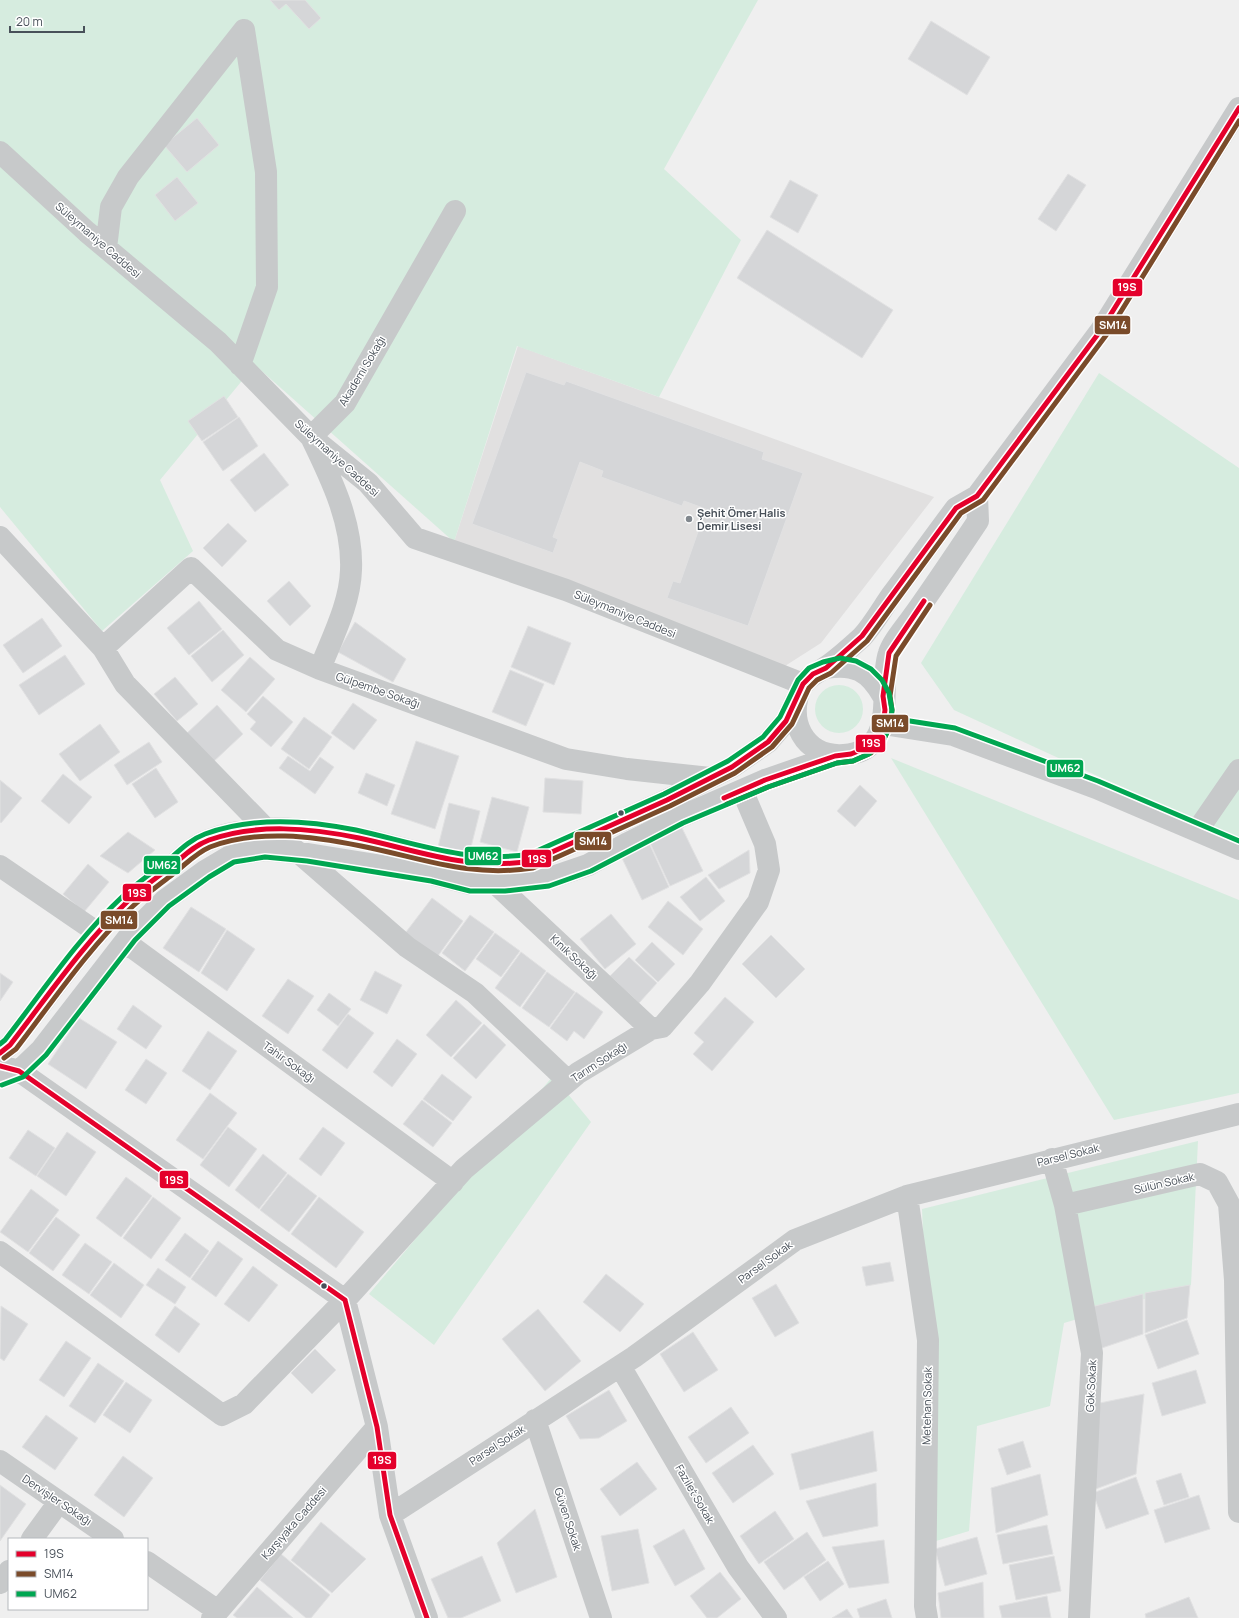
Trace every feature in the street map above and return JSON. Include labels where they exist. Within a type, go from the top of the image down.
[{"type":"street","points":[[106,248],[111,207],[128,177],[244,30],[266,172],[267,287],[240,365]]},
{"type":"street","points":[[826,668],[862,636],[956,508],[977,496],[1100,330],[1239,108]]},
{"type":"street","name":"Süleymaniye Caddesi","points":[[0,152],[106,248],[218,342],[311,437],[368,483],[415,538],[566,590],[800,692]]},
{"type":"street","name":"Akademi Sokağı","points":[[311,437],[345,403],[455,211]]},
{"type":"street","points":[[311,437],[333,482],[348,530],[351,570],[343,611],[320,669]]},
{"type":"street","points":[[427,1618],[390,1515],[377,1427],[345,1300],[6,1072],[41,1050],[125,942],[164,901],[205,871],[232,855],[265,850],[299,853],[432,874],[471,884],[496,884],[547,879],[588,865],[680,817],[765,780],[835,756],[851,754],[866,748],[877,737],[883,724],[885,710],[883,696],[889,652],[978,521],[977,496]]},
{"type":"street","points":[[0,537],[103,648],[125,684],[267,830],[299,853],[407,947],[475,993],[568,1081]]},
{"type":"street","name":"Gülpembe Sokağı","points":[[103,648],[191,568],[277,650],[320,669],[566,759],[627,769],[710,778]]},
{"type":"street","points":[[0,1053],[10,1045],[98,933],[124,905],[142,889],[208,840],[232,833],[300,829],[350,836],[458,863],[490,866],[516,865],[532,862],[667,800],[732,767],[768,742],[786,721],[800,692],[813,674],[826,668],[840,665],[854,667],[866,674],[876,684],[883,696]]},
{"type":"street","points":[[800,692],[795,714],[799,730],[808,742],[821,752],[835,756]]},
{"type":"street","points":[[883,724],[954,735],[1096,788],[1239,849]]},
{"type":"street","points":[[1197,831],[1239,770]]},
{"type":"street","name":"Tarım Sokağı","points":[[0,1252],[222,1415],[244,1404],[345,1300],[464,1169],[568,1081],[651,1029],[662,1027],[700,983],[758,902],[769,870],[765,844],[742,790]]},
{"type":"street","points":[[0,866],[98,933]]},
{"type":"street","name":"Kınık Sokağı","points":[[496,884],[651,1029]]},
{"type":"street","name":"Tahir Sokağı","points":[[125,942],[453,1182]]},
{"type":"street","name":"Parsel Sokak","points":[[390,1515],[620,1366],[795,1240],[907,1196],[1239,1114]]},
{"type":"street","name":"Gök Sokak","points":[[1052,1159],[1065,1205],[1092,1353],[1080,1618]]},
{"type":"street","name":"Sülün Sokak","points":[[1065,1205],[1200,1174],[1217,1182],[1229,1204],[1235,1280],[1239,1512]]},
{"type":"street","name":"Metehan Sokak","points":[[907,1196],[928,1340],[925,1606],[927,1618]]},
{"type":"street","name":"Fazilet Sokak","points":[[620,1366],[738,1567],[776,1618]]},
{"type":"street","name":"Güven Sokak","points":[[535,1420],[601,1618]]},
{"type":"street","name":"Karşıyaka Caddesi","points":[[215,1615],[377,1427]]},
{"type":"street","name":"Dervişler Sokağı","points":[[0,1461],[112,1538]]},
{"type":"street","points":[[33,1538],[59,1502]]},
{"type":"street","points":[[148,1563],[215,1615]]},
{"type":"street","points":[[0,1583],[8,1572]]},
{"type":"shaded area","name":"Şehit Ömer Halis Demir Lisesi","points":[[518,346],[934,497],[821,643],[785,666],[454,542]]},
{"type":"green space","points":[[0,0],[758,0],[664,169],[741,240],[659,397],[517,346],[454,542],[255,365],[160,480],[193,551],[102,631],[0,507]]},
{"type":"green space","points":[[1099,373],[1239,468],[1239,841],[954,710],[921,663]]},
{"type":"green space","points":[[834,685],[844,685],[856,692],[863,704],[863,714],[856,726],[844,733],[834,733],[826,729],[819,722],[815,714],[815,704],[819,696],[826,689]]},
{"type":"green space","points":[[891,758],[1239,900],[1239,1093],[1114,1120]]},
{"type":"green space","points":[[553,1076],[591,1122],[434,1345],[369,1294]]},
{"type":"green space","points":[[1198,1141],[1191,1285],[1064,1323],[1050,1406],[977,1426],[969,1531],[936,1541],[922,1209]]},
{"type":"building","points":[[270,0],[305,0],[321,18],[309,29],[286,4],[279,10]]},
{"type":"building","points":[[931,21],[990,57],[967,95],[908,59]]},
{"type":"building","points":[[197,118],[219,145],[187,172],[164,145]]},
{"type":"building","points":[[1068,174],[1086,185],[1056,231],[1038,219]]},
{"type":"building","points":[[177,177],[198,203],[175,221],[155,195]]},
{"type":"building","points":[[790,180],[818,195],[798,233],[770,217]]},
{"type":"building","points":[[767,230],[893,310],[862,358],[737,278]]},
{"type":"building","points":[[526,372],[564,385],[566,381],[764,452],[762,459],[803,473],[748,626],[667,598],[673,581],[680,583],[706,509],[684,501],[682,506],[601,477],[603,471],[580,462],[553,537],[558,539],[553,553],[472,524]]},
{"type":"building","points":[[224,396],[238,417],[202,441],[188,421]]},
{"type":"building","points":[[239,417],[258,446],[223,471],[203,442]]},
{"type":"building","points":[[264,453],[289,485],[255,512],[230,480]]},
{"type":"building","points":[[228,523],[247,541],[222,567],[203,548]]},
{"type":"building","points":[[289,581],[311,606],[290,626],[267,601]]},
{"type":"building","points":[[199,601],[222,629],[189,655],[167,628]]},
{"type":"building","points":[[42,618],[62,646],[23,673],[3,645]]},
{"type":"building","points":[[355,622],[406,659],[393,682],[338,652]]},
{"type":"building","points":[[528,626],[571,643],[554,685],[511,667]]},
{"type":"building","points":[[223,630],[244,655],[212,682],[191,656]]},
{"type":"building","points":[[65,655],[85,684],[39,715],[19,685]]},
{"type":"building","points":[[250,657],[275,679],[246,712],[221,690]]},
{"type":"building","points":[[510,670],[544,684],[526,726],[492,712]]},
{"type":"building","points":[[175,677],[198,704],[177,721],[154,694]]},
{"type":"building","points":[[263,696],[293,722],[271,747],[250,729],[256,722],[247,714]]},
{"type":"building","points":[[353,703],[377,720],[354,750],[331,733]]},
{"type":"building","points":[[217,705],[243,734],[212,763],[186,734]]},
{"type":"building","points":[[304,717],[332,737],[309,769],[281,749]]},
{"type":"building","points":[[100,724],[120,752],[80,781],[59,754]]},
{"type":"building","points":[[416,741],[459,756],[435,829],[391,814]]},
{"type":"building","points":[[149,742],[162,762],[127,785],[114,765]]},
{"type":"building","points":[[288,756],[310,771],[320,757],[334,767],[315,794],[279,768]]},
{"type":"building","points":[[156,768],[178,802],[155,818],[132,784]]},
{"type":"building","points":[[366,773],[395,785],[387,806],[358,793]]},
{"type":"building","points":[[63,774],[92,797],[69,824],[41,801]]},
{"type":"building","points":[[545,778],[583,781],[581,814],[543,812]]},
{"type":"building","points":[[0,780],[22,798],[1,823],[0,822]]},
{"type":"building","points":[[860,785],[877,801],[855,827],[837,811]]},
{"type":"building","points":[[492,797],[529,807],[517,852],[480,842]]},
{"type":"building","points":[[449,803],[480,811],[469,855],[438,847]]},
{"type":"building","points":[[682,828],[703,871],[670,886],[650,843]]},
{"type":"building","points":[[128,832],[155,850],[128,873],[100,856]]},
{"type":"building","points":[[649,843],[669,887],[642,900],[621,856]]},
{"type":"building","points":[[749,850],[750,873],[719,889],[708,875]]},
{"type":"building","points":[[88,864],[109,882],[84,912],[63,894]]},
{"type":"building","points":[[706,877],[725,901],[700,921],[680,897]]},
{"type":"building","points":[[432,898],[463,921],[435,960],[403,936]]},
{"type":"building","points":[[668,901],[703,929],[683,955],[648,927]]},
{"type":"building","points":[[191,907],[226,929],[199,972],[163,948]]},
{"type":"building","points":[[611,914],[636,944],[605,969],[580,939]]},
{"type":"building","points":[[470,915],[494,932],[465,971],[442,953]]},
{"type":"building","points":[[227,930],[255,949],[227,991],[201,973]]},
{"type":"building","points":[[495,933],[520,951],[501,977],[476,959]]},
{"type":"building","points":[[771,935],[805,969],[776,998],[742,964]]},
{"type":"building","points":[[652,942],[675,964],[658,982],[635,960]]},
{"type":"building","points":[[521,952],[546,971],[520,1007],[495,988]]},
{"type":"building","points":[[629,957],[657,983],[639,1003],[610,976]]},
{"type":"building","points":[[375,971],[402,985],[387,1014],[360,1000]]},
{"type":"building","points":[[547,972],[575,992],[549,1027],[522,1008]]},
{"type":"building","points":[[0,973],[13,982],[0,1001]]},
{"type":"building","points":[[288,979],[314,996],[288,1034],[262,1016]]},
{"type":"building","points":[[576,992],[603,1012],[584,1039],[574,1031],[567,1041],[550,1028]]},
{"type":"building","points":[[329,993],[351,1009],[338,1026],[317,1010]]},
{"type":"building","points":[[725,997],[754,1022],[712,1071],[693,1054],[704,1042],[694,1033]]},
{"type":"building","points":[[456,1000],[482,1023],[451,1057],[426,1035]]},
{"type":"building","points":[[133,1005],[162,1026],[146,1049],[117,1029]]},
{"type":"building","points":[[348,1014],[374,1033],[347,1069],[322,1050]]},
{"type":"building","points":[[79,1018],[117,1042],[86,1089],[48,1064]]},
{"type":"building","points":[[484,1024],[506,1045],[476,1079],[453,1058]]},
{"type":"building","points":[[208,1031],[237,1051],[210,1090],[182,1071]]},
{"type":"building","points":[[397,1039],[417,1054],[392,1087],[373,1072]]},
{"type":"building","points":[[146,1059],[167,1073],[146,1104],[125,1090]]},
{"type":"building","points":[[442,1074],[472,1097],[453,1121],[423,1099]]},
{"type":"building","points":[[210,1093],[237,1113],[203,1159],[176,1140]]},
{"type":"building","points":[[422,1100],[452,1123],[433,1147],[403,1124]]},
{"type":"building","points":[[228,1127],[257,1149],[229,1187],[200,1165]]},
{"type":"building","points":[[323,1127],[345,1143],[321,1176],[299,1159]]},
{"type":"building","points":[[28,1130],[55,1148],[36,1176],[9,1158]]},
{"type":"building","points":[[67,1132],[96,1152],[66,1196],[37,1176]]},
{"type":"building","points":[[263,1154],[287,1173],[259,1209],[235,1190]]},
{"type":"building","points":[[288,1174],[317,1196],[289,1232],[260,1210]]},
{"type":"building","points":[[126,1177],[152,1196],[121,1237],[96,1218]]},
{"type":"building","points":[[31,1189],[59,1210],[28,1252],[0,1232]]},
{"type":"building","points":[[153,1197],[181,1218],[151,1259],[123,1238]]},
{"type":"building","points":[[319,1197],[364,1232],[336,1268],[291,1234]]},
{"type":"building","points":[[56,1217],[80,1235],[53,1271],[29,1253]]},
{"type":"building","points":[[185,1233],[209,1251],[190,1278],[165,1260]]},
{"type":"building","points":[[218,1241],[243,1259],[216,1297],[191,1279]]},
{"type":"building","points":[[85,1243],[112,1262],[89,1294],[62,1275]]},
{"type":"building","points":[[890,1262],[894,1281],[866,1286],[862,1267]]},
{"type":"building","points":[[114,1263],[144,1285],[121,1318],[90,1295]]},
{"type":"building","points":[[253,1266],[278,1285],[249,1322],[224,1304]]},
{"type":"building","points":[[158,1268],[186,1287],[175,1304],[146,1285]]},
{"type":"building","points":[[606,1274],[644,1304],[620,1332],[583,1302]]},
{"type":"building","points":[[776,1284],[799,1323],[775,1337],[752,1298]]},
{"type":"building","points":[[1190,1285],[1187,1318],[1145,1333],[1145,1293]]},
{"type":"building","points":[[1143,1294],[1143,1334],[1093,1351],[1091,1307]]},
{"type":"building","points":[[1,1306],[28,1324],[4,1361],[0,1358]]},
{"type":"building","points":[[175,1306],[200,1324],[179,1353],[155,1335]]},
{"type":"building","points":[[538,1309],[581,1361],[545,1391],[502,1339]]},
{"type":"building","points":[[1187,1320],[1199,1354],[1158,1369],[1145,1335]]},
{"type":"building","points":[[693,1332],[718,1370],[684,1392],[660,1354]]},
{"type":"building","points":[[66,1341],[91,1358],[64,1397],[39,1380]]},
{"type":"building","points":[[315,1349],[336,1370],[312,1394],[291,1373]]},
{"type":"building","points":[[98,1363],[124,1381],[95,1423],[69,1406]]},
{"type":"building","points":[[1196,1370],[1206,1403],[1162,1416],[1152,1383]]},
{"type":"building","points":[[126,1382],[152,1400],[130,1433],[103,1415]]},
{"type":"building","points":[[609,1390],[627,1421],[599,1438],[580,1439],[566,1416]]},
{"type":"building","points":[[1144,1394],[1136,1474],[1093,1490],[1100,1403]]},
{"type":"building","points":[[731,1407],[749,1433],[706,1463],[688,1437]]},
{"type":"building","points":[[46,1415],[78,1438],[55,1470],[22,1447]]},
{"type":"building","points":[[873,1431],[877,1471],[800,1490],[791,1454]]},
{"type":"building","points":[[1023,1441],[1031,1467],[1007,1475],[998,1449]]},
{"type":"building","points":[[753,1445],[774,1474],[733,1503],[712,1473]]},
{"type":"building","points":[[123,1456],[153,1478],[124,1517],[94,1495]]},
{"type":"building","points":[[637,1462],[657,1489],[620,1516],[600,1489]]},
{"type":"building","points":[[1181,1473],[1189,1497],[1164,1505],[1156,1481]]},
{"type":"building","points":[[1040,1474],[1048,1515],[996,1533],[991,1488]]},
{"type":"building","points":[[1136,1477],[1149,1514],[1106,1529],[1093,1493]]},
{"type":"building","points":[[876,1483],[878,1526],[823,1537],[806,1501]]},
{"type":"building","points":[[0,1485],[26,1504],[0,1541]]},
{"type":"building","points":[[1199,1495],[1210,1529],[1165,1543],[1154,1510]]},
{"type":"building","points":[[535,1509],[557,1577],[516,1593],[497,1543]]},
{"type":"building","points":[[775,1511],[794,1539],[759,1564],[740,1536]]},
{"type":"building","points":[[321,1522],[366,1559],[332,1593],[291,1560]]},
{"type":"building","points":[[1047,1525],[1053,1554],[1003,1564],[997,1535]]},
{"type":"building","points":[[638,1529],[649,1583],[612,1591],[601,1536]]},
{"type":"building","points":[[684,1529],[705,1569],[675,1586],[653,1546]]},
{"type":"building","points":[[807,1532],[826,1560],[784,1590],[764,1562]]},
{"type":"building","points":[[977,1537],[987,1574],[945,1586],[935,1549]]},
{"type":"building","points":[[884,1540],[889,1583],[849,1588],[832,1547]]},
{"type":"building","points":[[281,1554],[330,1595],[311,1618],[306,1618],[260,1580]]},
{"type":"building","points":[[482,1556],[501,1601],[461,1618],[448,1618],[431,1579]]},
{"type":"building","points":[[1054,1556],[1061,1591],[1016,1600],[1009,1565]]},
{"type":"building","points":[[828,1561],[844,1584],[820,1601],[804,1577]]},
{"type":"building","points":[[720,1572],[741,1599],[717,1618],[707,1618],[690,1596]]},
{"type":"building","points":[[983,1582],[984,1618],[941,1618],[938,1593]]},
{"type":"building","points":[[257,1587],[293,1618],[237,1618],[233,1615]]},
{"type":"building","points":[[1047,1596],[1051,1618],[1002,1618],[999,1606]]},
{"type":"building","points":[[1189,1597],[1198,1618],[1146,1618],[1145,1614]]},
{"type":"building","points":[[886,1599],[892,1618],[860,1618],[857,1609]]},
{"type":"building","points":[[847,1609],[853,1618],[832,1618]]},
{"type":"transit line","name":"19S","points":[[0,1053],[10,1045],[66,971],[112,918],[143,888],[193,849],[209,840],[246,831],[265,829],[303,830],[359,838],[424,854],[465,862],[509,863],[532,861],[667,800],[732,767],[768,742],[786,721],[803,684],[813,674],[826,668],[862,636],[956,508],[977,496],[1101,330],[1239,108]]},
{"type":"transit line","name":"SM14","points":[[4,1058],[16,1049],[71,976],[116,923],[147,894],[195,856],[210,847],[228,841],[247,838],[266,836],[304,837],[361,846],[467,869],[510,870],[533,868],[670,806],[735,773],[772,747],[792,724],[809,688],[817,680],[831,673],[867,641],[961,513],[983,500],[1107,334],[1239,121]]},
{"type":"transit line","name":"19S","points":[[724,798],[765,780],[835,756],[851,754],[866,748],[877,737],[883,724],[885,710],[883,696],[889,653],[924,601]]},
{"type":"transit line","name":"SM14","points":[[727,804],[768,787],[837,763],[853,761],[871,753],[883,741],[890,726],[892,710],[890,696],[896,656],[930,605]]},
{"type":"transit line","name":"UM62","points":[[0,1044],[5,1040],[76,947],[107,912],[133,887],[184,847],[205,834],[242,824],[261,822],[299,822],[356,830],[442,851],[463,854],[485,856],[530,854],[664,794],[728,761],[763,737],[780,717],[798,680],[809,668],[823,662],[840,658],[856,661],[871,669],[882,680],[889,693],[892,710],[890,726],[883,741],[869,754],[853,761],[837,763],[768,787],[683,823],[591,871],[549,886],[505,891],[470,891],[431,881],[307,861],[265,857],[234,862],[209,877],[169,906],[135,940],[46,1055],[23,1077],[2,1085]]},
{"type":"transit line","name":"UM62","points":[[884,717],[955,728],[1098,781],[1239,841]]},
{"type":"transit line","name":"19S","points":[[0,1066],[19,1071],[345,1300]]},
{"type":"transit line","name":"19S","points":[[345,1300],[377,1427],[390,1515],[427,1618]]},
{"type":"place","name":"Şehit Ömer Halis Demir Lisesi","points":[[689,519]]}]
